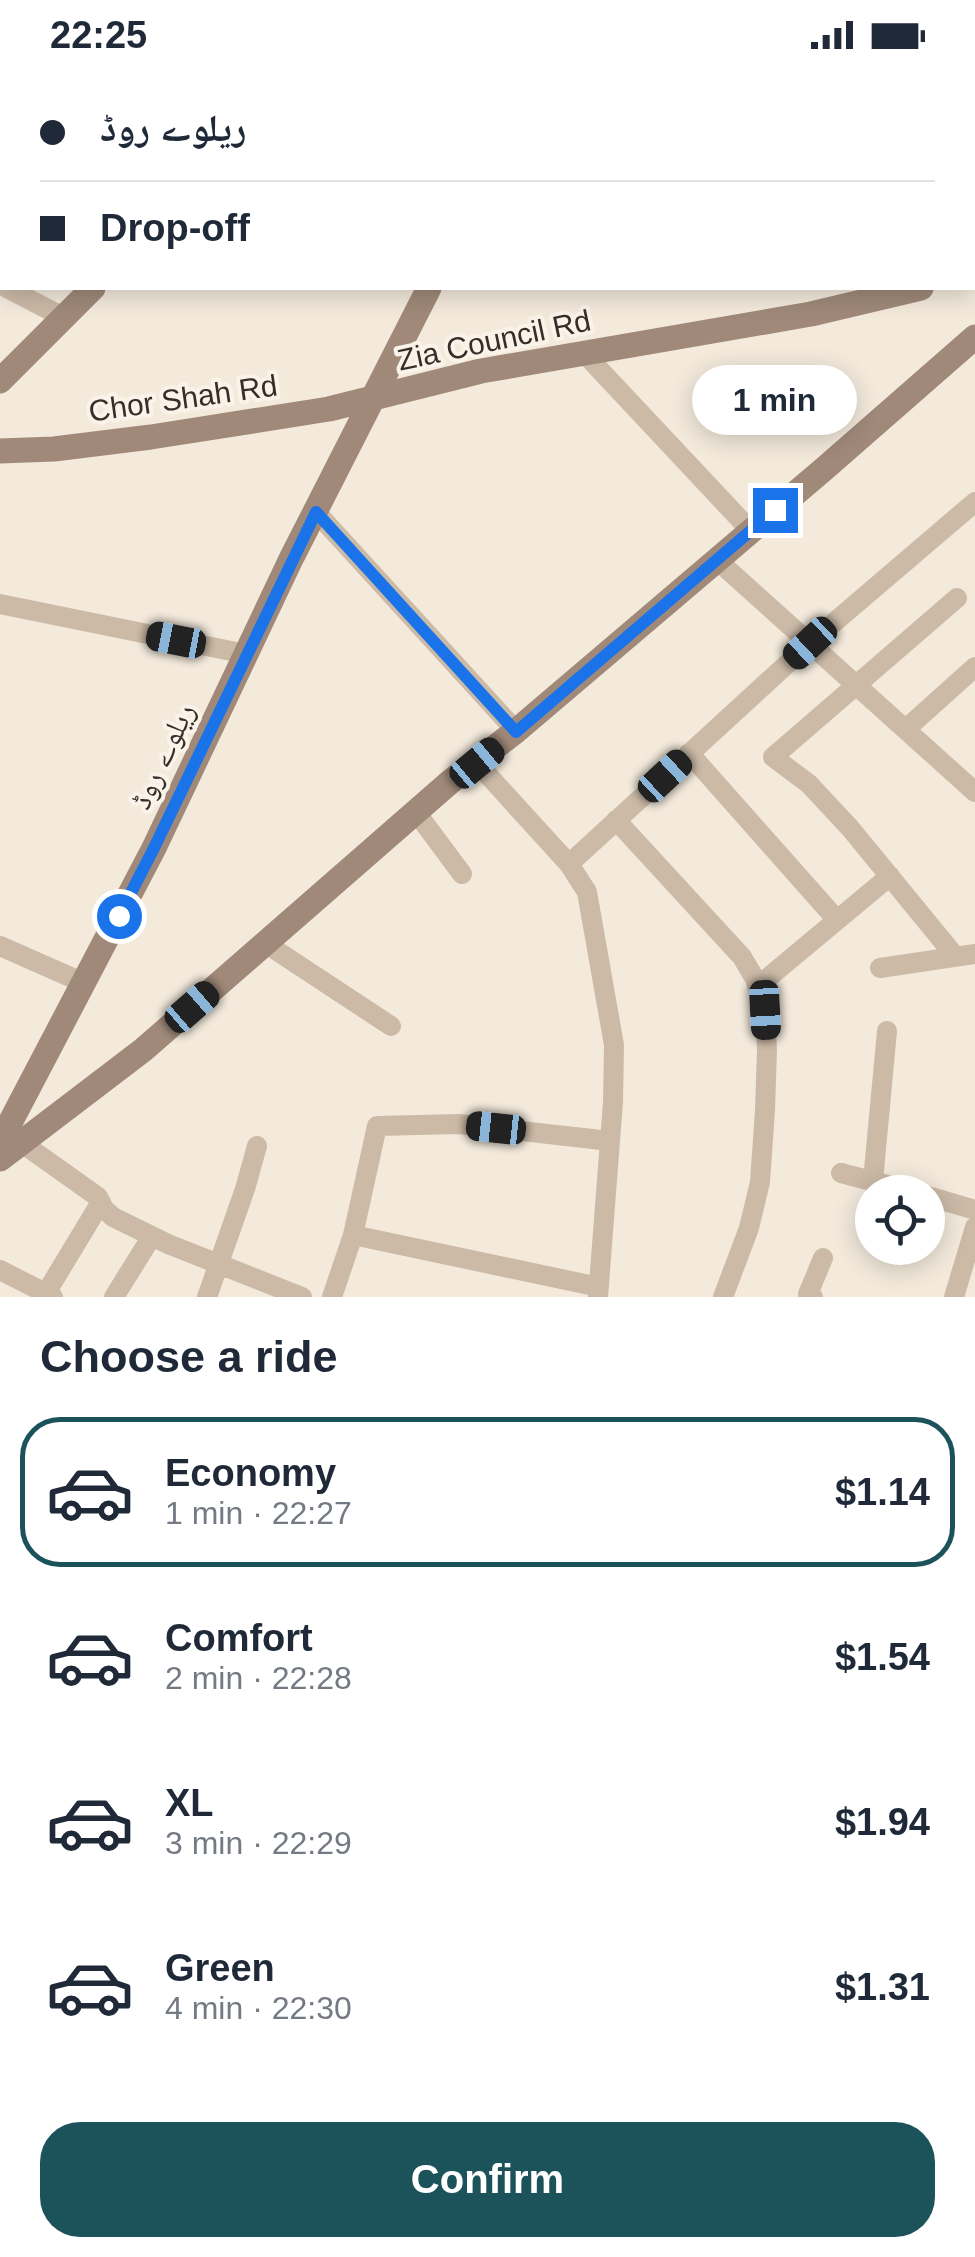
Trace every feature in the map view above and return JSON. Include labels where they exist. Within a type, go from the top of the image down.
[{"type":"street","points":[[12,290],[64,318]]},
{"type":"street","points":[[0,382],[92,290]]},
{"type":"street","name":"ریلوے روڈ","points":[[11,1142],[84,983],[428,290]]},
{"type":"street","name":"Zia Council Rd","points":[[374,398],[481,371],[810,314],[912,290]]},
{"type":"street","points":[[0,1159],[11,1142],[143,1050],[450,782],[516,732],[975,337]]},
{"type":"street","points":[[584,353],[750,531]]},
{"type":"street","name":"Chor Shah Rd","points":[[0,451],[151,438],[374,398]]},
{"type":"street","points":[[568,864],[810,643],[975,502]]},
{"type":"street","points":[[316,512],[516,732]]},
{"type":"street","points":[[717,560],[975,792]]},
{"type":"street","points":[[957,598],[773,757],[809,784],[965,955]]},
{"type":"street","points":[[0,604],[246,654]]},
{"type":"street","points":[[907,728],[975,667]]},
{"type":"street","points":[[690,753],[837,920]]},
{"type":"street","points":[[353,1234],[598,1292],[614,1045],[586,892],[568,864],[477,763]]},
{"type":"street","points":[[416,812],[462,874]]},
{"type":"street","points":[[616,820],[742,957],[758,986],[765,1010],[768,1050],[760,1182],[723,1297]]},
{"type":"street","points":[[758,986],[890,876]]},
{"type":"street","points":[[265,943],[391,1026]]},
{"type":"street","points":[[0,946],[84,983]]},
{"type":"street","points":[[880,968],[965,955]]},
{"type":"street","points":[[873,1175],[887,1031]]},
{"type":"street","points":[[337,1295],[377,1126],[459,1124],[610,1141]]},
{"type":"street","points":[[11,1142],[75,1179],[98,1197],[113,1218],[302,1297]]},
{"type":"street","points":[[207,1297],[246,1190],[256,1146]]},
{"type":"street","points":[[841,1173],[855,1176]]},
{"type":"street","points":[[945,1201],[975,1210]]},
{"type":"street","points":[[0,1270],[50,1295],[101,1202]]},
{"type":"street","points":[[954,1297],[975,1230]]},
{"type":"street","points":[[114,1297],[152,1236]]},
{"type":"street","points":[[813,1297],[808,1294],[823,1258]]},
{"type":"route","points":[[119,916],[316,512],[516,732],[775,510]]}]
